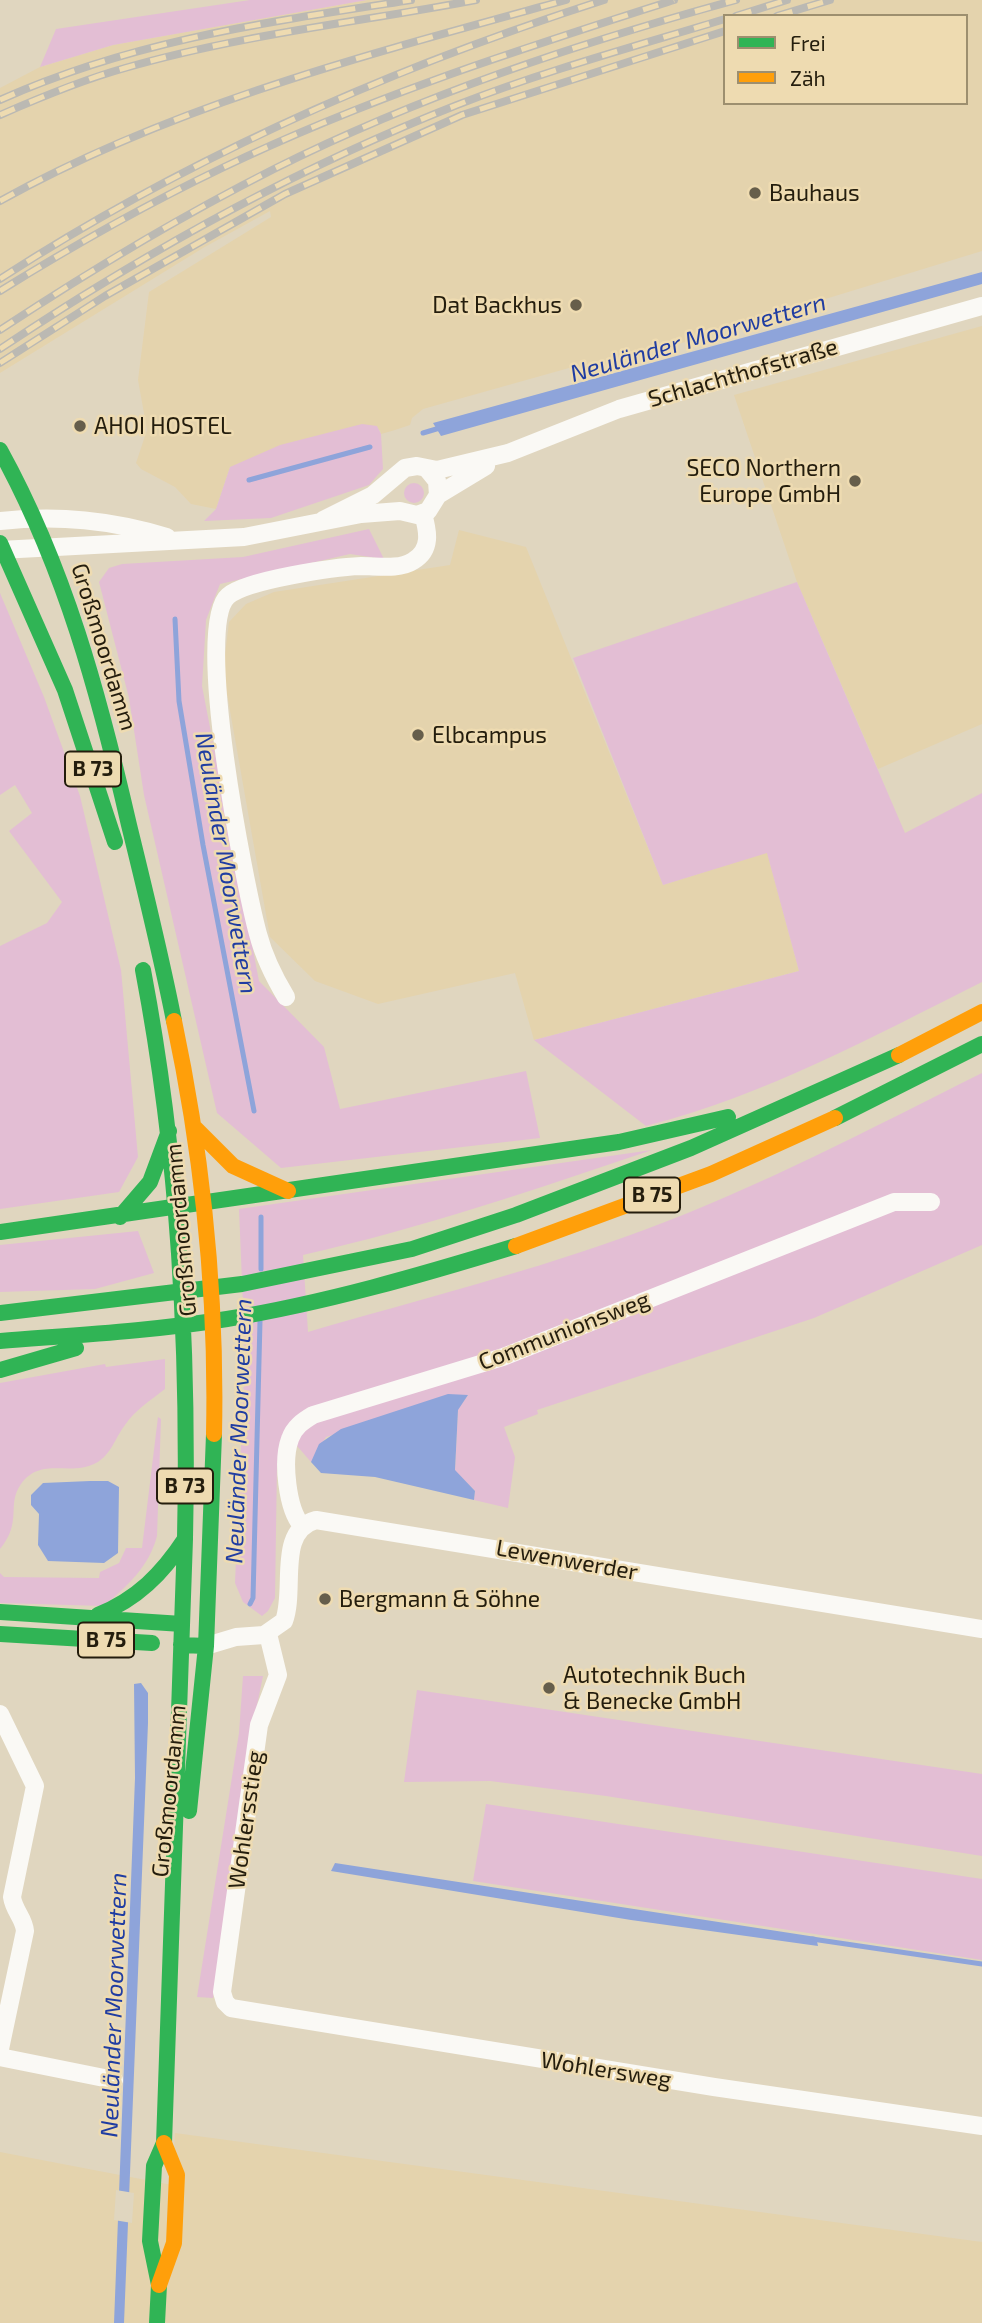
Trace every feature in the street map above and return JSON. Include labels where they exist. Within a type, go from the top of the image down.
[{"type":"main road","name":"B 73","points":[[0,450],[35,517]]},
{"type":"main road","name":"Großmoordamm","points":[[35,517],[74,611],[100,704],[168,993],[195,1128],[205,1204],[214,1423],[207,1626],[173,1958]]},
{"type":"main road","name":"Großmoordamm","points":[[1,548],[53,663],[86,749],[118,857]]},
{"type":"main road","name":"Großmoordamm","points":[[139,949],[169,1130],[185,1341],[185,1538],[173,1958],[164,2143],[154,2166],[150,2241],[159,2285],[157,2323]]},
{"type":"main road","name":"B 75","points":[[0,1313],[125,1303],[223,1290],[390,1255],[485,1227],[685,1152],[823,1091],[982,1012]]},
{"type":"main road","name":"B 75","points":[[0,1341],[127,1332],[229,1318],[306,1304],[495,1255],[698,1178],[837,1116],[982,1044]]},
{"type":"main road","name":"B 75","points":[[205,1204],[619,1142],[823,1091]]},
{"type":"main road","points":[[195,1128],[233,1166],[289,1192]]},
{"type":"main road","points":[[120,1216],[150,1182],[169,1130]]},
{"type":"main road","points":[[0,1232],[205,1204]]},
{"type":"main road","name":"B 75","points":[[0,1370],[127,1332]]},
{"type":"main road","name":"B 75","points":[[98,1615],[128,1602],[148,1588],[185,1538]]},
{"type":"main road","name":"B 75","points":[[0,1612],[98,1615],[182,1624]]},
{"type":"main road","points":[[182,1624],[207,1626]]},
{"type":"main road","name":"B 75","points":[[0,1634],[181,1645]]},
{"type":"main road","points":[[181,1645],[206,1646]]},
{"type":"main road","name":"Großmoordamm","points":[[159,2285],[174,2243],[177,2175],[164,2143]]},
{"type":"street","name":"Schlachthofstraße","points":[[1,548],[244,537],[323,520],[400,511],[411,515],[423,514],[433,506],[438,495],[508,453],[619,409],[982,306]]},
{"type":"street","name":"Schlachthofstraße","points":[[323,520],[373,495],[400,470],[411,466],[428,470],[508,453]]},
{"type":"street","points":[[428,470],[437,481],[438,495]]},
{"type":"street","points":[[392,480],[391,500],[400,511]]},
{"type":"street","points":[[286,997],[272,974],[258,935],[222,740],[214,663],[220,609],[228,596],[279,578],[340,568],[408,563],[420,555],[428,542],[423,514]]},
{"type":"street","name":"Schlachthofstraße","points":[[0,521],[35,517],[104,521],[177,540]]},
{"type":"street","name":"Communionsweg","points":[[302,1526],[291,1511],[287,1454],[294,1430],[313,1415],[503,1357],[894,1202],[931,1202]]},
{"type":"street","name":"Lewenwerder","points":[[302,1526],[316,1520],[334,1522],[982,1629]]},
{"type":"street","points":[[206,1646],[236,1637],[268,1634],[276,1629],[286,1613],[291,1589],[290,1551],[302,1526]]},
{"type":"street","points":[[207,1626],[236,1637]]},
{"type":"street","name":"Wohlersstieg","points":[[231,2008],[222,1992],[252,1773],[259,1725],[278,1675],[268,1634]]},
{"type":"street","points":[[0,1714],[35,1786],[12,1897],[15,1909],[23,1920],[24,1931],[0,2049]]},
{"type":"street","name":"Wohlersweg","points":[[231,2008],[701,2085],[982,2126]]},
{"type":"street","points":[[0,2057],[114,2080]]},
{"type":"shaded area","points":[[250,0],[367,0],[113,45],[40,67],[56,29]]},
{"type":"shaded area","points":[[367,0],[982,0],[982,251],[587,372],[569,368],[423,409],[412,418],[410,425],[395,430],[381,434],[380,430],[230,467],[216,509],[191,504],[175,487],[141,469],[136,463],[147,430],[138,380],[149,292],[271,217],[270,211],[203,248],[0,373],[0,88],[40,67],[113,45]]},
{"type":"shaded area","points":[[982,326],[982,724],[878,769],[797,582],[734,395]]},
{"type":"shaded area","points":[[362,424],[377,426],[381,434],[383,469],[369,485],[271,518],[204,521],[216,509],[230,467],[280,445]]},
{"type":"shaded area","points":[[410,483],[418,483],[424,493],[418,503],[410,503],[404,497],[404,489]]},
{"type":"shaded area","points":[[369,529],[384,559],[350,554],[220,584],[206,620],[202,686],[259,981],[324,1047],[340,1109],[526,1071],[540,1138],[281,1168],[217,1113],[144,795],[129,698],[99,582],[109,568],[122,564],[243,557]]},
{"type":"shaded area","name":"Elbcampus","points":[[459,530],[526,547],[663,885],[767,852],[799,971],[534,1040],[515,973],[378,1004],[315,981],[270,937],[223,671],[229,622],[246,604],[274,592],[450,565]]},
{"type":"shaded area","points":[[797,582],[905,833],[982,793],[982,982],[859,1044],[776,1081],[691,1113],[646,1126],[534,1040],[799,971],[767,853],[663,885],[573,658]]},
{"type":"shaded area","points":[[0,593],[44,697],[80,796],[121,970],[138,1157],[119,1192],[0,1209],[0,946],[47,923],[62,902],[9,831],[32,813],[15,785],[0,795]]},
{"type":"shaded area","points":[[982,1073],[982,1245],[814,1318],[537,1410],[538,1414],[504,1427],[515,1457],[508,1508],[474,1500],[475,1491],[455,1471],[458,1409],[468,1395],[326,1437],[311,1462],[284,1431],[277,1464],[275,1598],[262,1616],[243,1602],[235,1583],[245,1354],[239,1209],[652,1150],[435,1220],[303,1255],[308,1332],[519,1272],[644,1230],[773,1176]]},
{"type":"shaded area","points":[[138,1231],[154,1273],[95,1289],[0,1292],[0,1245]]},
{"type":"shaded area","points":[[165,1359],[165,1389],[134,1415],[101,1460],[86,1467],[38,1471],[21,1484],[15,1499],[11,1530],[0,1549],[0,1383],[105,1364],[106,1367]]},
{"type":"shaded area","points":[[158,1417],[161,1419],[157,1536],[149,1557],[136,1575],[104,1606],[0,1603],[0,1573],[4,1577],[99,1578],[100,1572],[119,1563],[126,1548],[142,1548]]},
{"type":"shaded area","points":[[243,1676],[263,1676],[213,1998],[197,1997],[239,1733]]},
{"type":"shaded area","points":[[417,1690],[982,1774],[982,1856],[606,1796],[490,1781],[404,1782]]},
{"type":"shaded area","points":[[486,1804],[982,1879],[982,1960],[473,1881]]},
{"type":"shaded area","points":[[175,2133],[982,2242],[982,2323],[0,2323],[0,2152],[172,2185]]},
{"type":"water","points":[[982,272],[982,284],[441,436],[433,423]]},
{"type":"water","points":[[448,1394],[468,1395],[458,1410],[455,1470],[475,1491],[474,1500],[375,1477],[321,1473],[311,1462],[319,1444],[341,1429]]},
{"type":"water","points":[[108,1481],[119,1487],[118,1553],[104,1563],[48,1561],[38,1545],[39,1514],[31,1505],[31,1495],[43,1483]]},
{"type":"water","points":[[141,1683],[148,1693],[148,1723],[124,2323],[114,2323],[135,1778],[134,1684]]},
{"type":"water","points":[[335,1863],[816,1937],[818,1946],[631,1920],[331,1871]]},
{"type":"pier","points":[[116,2190],[134,2193],[132,2223],[114,2220]]},
{"type":"waterway","name":"Neuländer Moorwettern","points":[[423,433],[443,427]]},
{"type":"waterway","name":"Neuländer Moorwettern","points":[[249,480],[370,447]]},
{"type":"waterway","name":"Neuländer Moorwettern","points":[[175,619],[179,701],[203,845],[254,1111]]},
{"type":"waterway","name":"Neuländer Moorwettern","points":[[261,1217],[261,1269]]},
{"type":"waterway","name":"Neuländer Moorwettern","points":[[250,1604],[253,1598],[260,1321]]},
{"type":"waterway","points":[[812,1939],[982,1964]]},
{"type":"railway","points":[[0,100],[50,79],[151,48],[253,25],[411,0]]},
{"type":"railway","points":[[0,115],[93,78],[168,57],[255,38],[476,0]]},
{"type":"railway","points":[[0,201],[67,166],[206,108],[349,61],[566,0]]},
{"type":"railway","points":[[0,279],[143,194],[293,120],[447,55],[604,0]]},
{"type":"railway","points":[[0,291],[138,211],[194,182],[332,119],[445,76],[674,0]]},
{"type":"railway","points":[[0,330],[169,226],[239,187],[329,143],[500,73],[618,34],[736,0]]},
{"type":"railway","points":[[742,14],[787,0]]},
{"type":"railway","points":[[784,14],[830,0]]},
{"type":"railway","points":[[0,349],[165,246],[338,156],[457,105],[523,81],[723,20]]},
{"type":"railway","points":[[0,363],[105,296],[285,194],[462,115],[723,32]]},
{"type":"traffic: fast","points":[[0,450],[43,540],[78,633],[118,776],[174,1021]]},
{"type":"traffic: fast","points":[[0,543],[65,690],[115,842]]},
{"type":"traffic: fast","points":[[143,970],[165,1112],[179,1253],[185,1396],[185,1539]]},
{"type":"traffic: fast","points":[[835,1118],[982,1044]]},
{"type":"traffic: fast","points":[[0,1313],[242,1284],[412,1249],[516,1215],[691,1148],[899,1055]]},
{"type":"traffic: fast","points":[[0,1232],[619,1142],[728,1117]]},
{"type":"traffic: fast","points":[[120,1217],[150,1182],[169,1131]]},
{"type":"traffic: fast","points":[[0,1341],[171,1327],[227,1319],[373,1287],[516,1246]]},
{"type":"traffic: fast","points":[[0,1370],[76,1348]]},
{"type":"traffic: fast","points":[[181,1645],[206,1646],[214,1434]]},
{"type":"traffic: fast","points":[[157,2323],[159,2285],[150,2241],[154,2166],[164,2143],[185,1539]]},
{"type":"traffic: fast","points":[[98,1615],[125,1601],[148,1584],[185,1539]]},
{"type":"traffic: fast","points":[[0,1612],[182,1624]]},
{"type":"traffic: fast","points":[[0,1634],[152,1643]]},
{"type":"traffic: fast","points":[[189,1811],[206,1646]]},
{"type":"traffic: slow","points":[[899,1055],[982,1012]]},
{"type":"traffic: slow","points":[[174,1021],[193,1124],[206,1227],[213,1330],[214,1434]]},
{"type":"traffic: slow","points":[[516,1246],[711,1174],[835,1118]]},
{"type":"traffic: slow","points":[[195,1128],[233,1166],[288,1191]]},
{"type":"traffic: slow","points":[[159,2285],[174,2243],[177,2175],[164,2143]]},
{"type":"place","name":"Bauhaus","points":[[755,193]]},
{"type":"place","name":"Dat Backhus","points":[[576,305]]},
{"type":"place","name":"AHOI HOSTEL","points":[[80,426]]},
{"type":"place","name":"SECO Northern Europe GmbH","points":[[855,481]]},
{"type":"place","name":"Elbcampus","points":[[418,735]]},
{"type":"place","name":"Bergmann & Söhne","points":[[325,1599]]},
{"type":"place","name":"Autotechnik Buch & Benecke GmbH","points":[[549,1688]]}]
